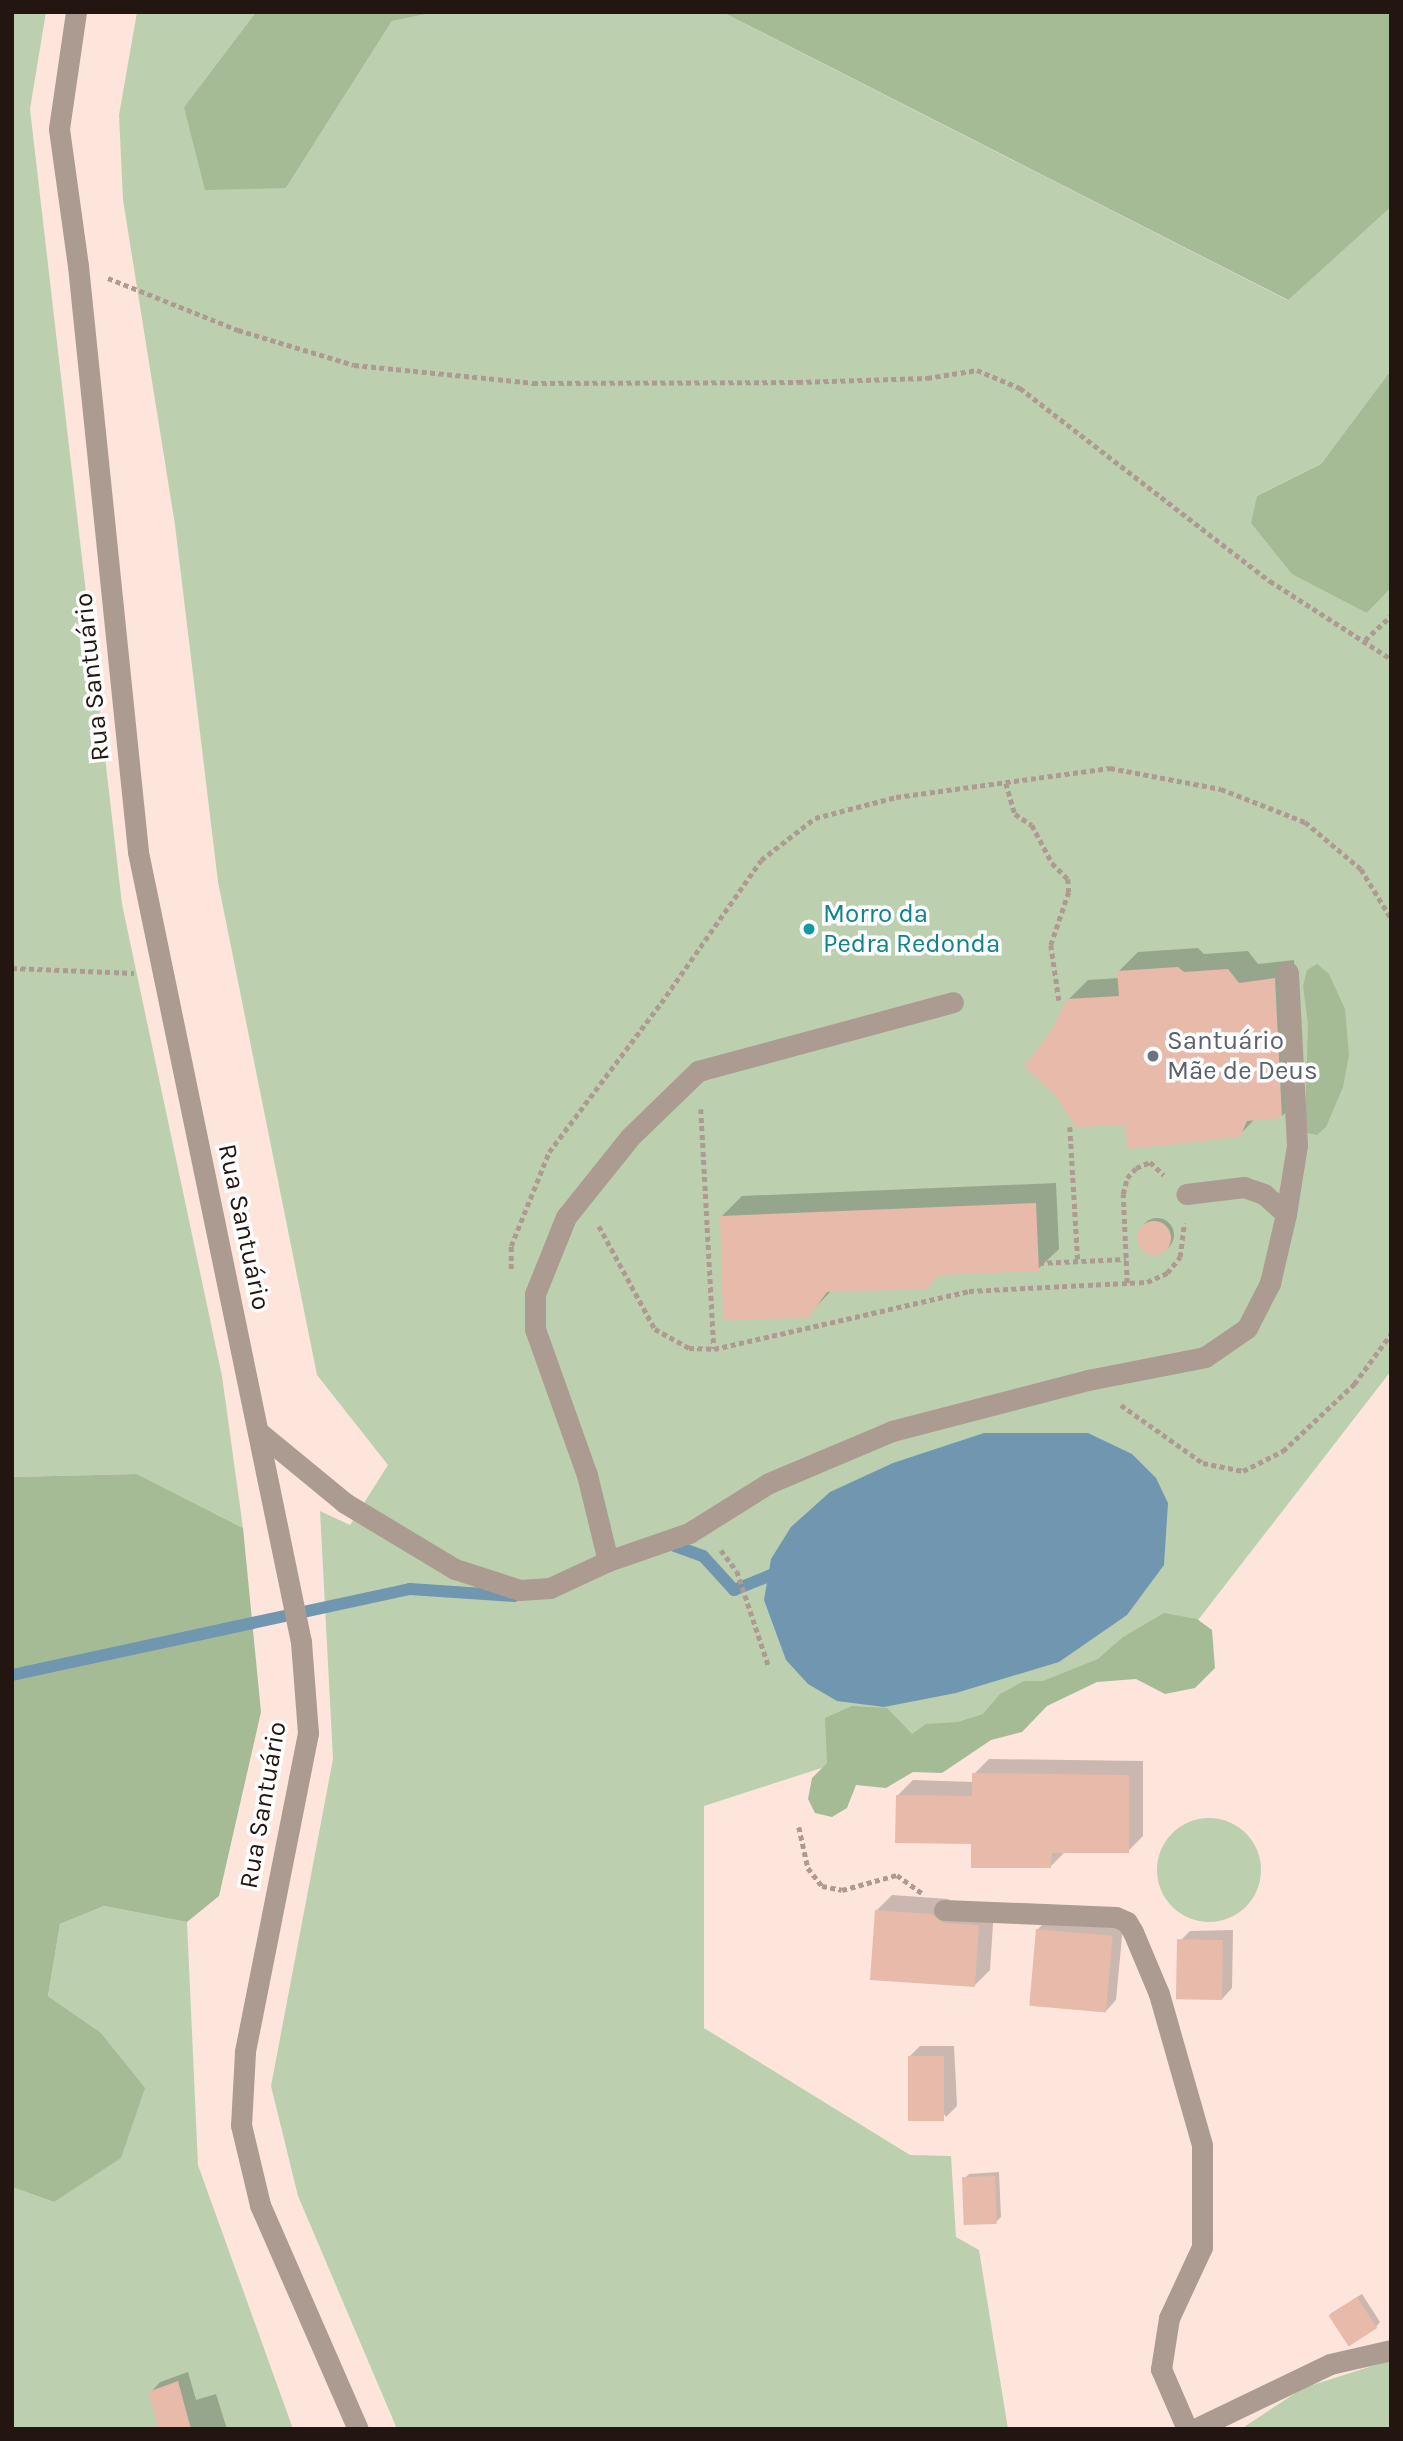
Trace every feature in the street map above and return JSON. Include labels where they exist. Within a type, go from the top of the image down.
[{"type":"street","name":"Rua Santuário","points":[[76,12],[59,130],[78,266],[138,852],[160,972],[260,1433],[301,1642],[308,1733],[245,2052],[241,2125],[260,2205],[358,2429]]},
{"type":"street","points":[[260,1433],[345,1503],[455,1569],[520,1590],[550,1588],[608,1560],[689,1533],[769,1483],[892,1431],[1088,1380],[1205,1357],[1247,1328],[1270,1283],[1286,1214],[1297,1145],[1287,972]]},
{"type":"street","points":[[608,1560],[587,1475],[535,1329],[535,1294],[566,1217],[630,1137],[698,1071],[953,1002]]},
{"type":"street","points":[[1186,1194],[1244,1187],[1264,1194],[1286,1214]]},
{"type":"street","points":[[944,1910],[1116,1917],[1127,1922],[1133,1932],[1159,1994],[1202,2145],[1202,2247],[1169,2318],[1161,2369],[1187,2429]]},
{"type":"street","points":[[1195,2429],[1329,2364],[1391,2350]]},
{"type":"path","points":[[78,266],[238,330],[354,365],[533,383],[797,382],[927,378],[977,370],[1020,388],[1270,581],[1391,659]]},
{"type":"path","points":[[1365,640],[1391,615]]},
{"type":"path","points":[[535,1294],[511,1275],[511,1246],[549,1152],[662,1003],[761,860],[815,818],[896,797],[1110,768],[1221,789],[1305,822],[1361,869],[1391,918]]},
{"type":"path","points":[[1006,783],[1015,814],[1032,825],[1052,863],[1068,879],[1069,892],[1051,945],[1059,1000]]},
{"type":"path","points":[[12,968],[160,972]]},
{"type":"path","points":[[698,1071],[714,1349]]},
{"type":"path","points":[[1070,1127],[1078,1261]]},
{"type":"path","points":[[583,1198],[655,1329],[689,1348],[714,1349],[969,1291],[1147,1282],[1167,1273],[1180,1257],[1186,1194],[1150,1162],[1136,1168],[1123,1194],[1127,1283]]},
{"type":"path","points":[[1039,1263],[1126,1259]]},
{"type":"path","points":[[1088,1380],[1203,1463],[1244,1471],[1283,1451],[1354,1384],[1391,1334]]},
{"type":"path","points":[[689,1533],[722,1550],[737,1572],[769,1667]]},
{"type":"path","points":[[799,1828],[808,1868],[822,1886],[842,1890],[897,1875],[944,1910]]},
{"type":"green space","points":[[12,12],[46,12],[30,109],[122,904],[222,1376],[243,1528],[137,1474],[12,1477]]},
{"type":"green space","points":[[137,12],[256,12],[184,107],[286,188],[392,21],[437,12],[722,12],[1287,300],[1391,207],[1391,370],[1321,464],[1257,496],[1367,613],[1391,588],[1391,1371],[1171,1655],[704,1806],[704,2028],[910,2155],[951,2156],[956,2237],[979,2250],[1008,2429],[397,2429],[298,2196],[271,2086],[333,1759],[320,1511],[350,1525],[388,1465],[317,1375],[218,882],[175,525],[123,200],[119,115]]},
{"type":"green space","points":[[256,12],[437,12],[392,21],[286,188],[205,190],[184,107]]},
{"type":"green space","points":[[722,12],[1391,12],[1391,207],[1288,300]]},
{"type":"green space","points":[[1391,370],[1391,588],[1367,613],[1292,574],[1251,523],[1257,496],[1321,464]]},
{"type":"green space","points":[[1317,964],[1329,974],[1345,1009],[1349,1055],[1343,1087],[1326,1127],[1317,1135],[1307,1133],[1305,1124],[1308,1024],[1303,986],[1307,970]]},
{"type":"green space","points":[[137,1474],[243,1528],[261,1712],[219,1896],[187,1922],[104,1906],[60,1924],[48,1996],[100,2032],[145,2088],[121,2158],[54,2202],[12,2187],[12,1477]]},
{"type":"green space","points":[[1164,1613],[1197,1619],[1212,1630],[1215,1668],[1195,1688],[1165,1694],[1136,1679],[1097,1682],[1047,1706],[1022,1732],[991,1740],[942,1773],[913,1772],[886,1788],[856,1785],[847,1808],[832,1817],[815,1813],[808,1799],[812,1778],[827,1763],[825,1718],[852,1706],[887,1708],[912,1734],[926,1724],[958,1722],[983,1714],[1000,1694],[1024,1681],[1043,1681],[1098,1659],[1123,1637]]},
{"type":"green space","points":[[1209,1818],[1229,1822],[1246,1833],[1257,1850],[1261,1870],[1257,1890],[1246,1907],[1229,1918],[1209,1922],[1189,1918],[1172,1907],[1161,1890],[1157,1870],[1161,1850],[1172,1833],[1189,1822]]},
{"type":"green space","points":[[104,1906],[187,1922],[198,2165],[293,2429],[12,2429],[12,2187],[54,2202],[100,2032],[48,1996],[60,1924]]},
{"type":"green space","points":[[1391,2360],[1391,2429],[1241,2429],[1303,2388]]},
{"type":"water","points":[[984,1433],[1088,1433],[1132,1454],[1156,1478],[1168,1503],[1164,1565],[1127,1615],[1059,1662],[956,1693],[884,1707],[837,1701],[808,1684],[786,1660],[764,1600],[771,1559],[791,1527],[830,1492],[893,1463]]},
{"type":"building","name":"Santuário Mãe de Deus","points":[[1178,967],[1184,972],[1228,969],[1239,983],[1275,978],[1282,1118],[1247,1121],[1240,1137],[1128,1149],[1124,1125],[1076,1127],[1055,1095],[1024,1066],[1050,1033],[1067,999],[1119,996],[1117,971]]},
{"type":"building","points":[[1036,1203],[1039,1271],[938,1275],[927,1289],[827,1292],[808,1318],[723,1320],[720,1216]]},
{"type":"building","points":[[1154,1221],[1166,1226],[1171,1238],[1166,1250],[1154,1255],[1142,1250],[1137,1238],[1142,1226]]},
{"type":"building","points":[[972,1773],[1129,1775],[1129,1853],[1052,1853],[1051,1868],[971,1868],[971,1844],[895,1843],[896,1795],[972,1796]]},
{"type":"building","points":[[875,1910],[932,1914],[943,1923],[979,1925],[975,1987],[870,1980]]},
{"type":"building","points":[[1036,1929],[1113,1936],[1106,2012],[1029,2006]]},
{"type":"building","points":[[1177,1939],[1223,1940],[1222,2000],[1176,1999]]},
{"type":"building","points":[[908,2056],[944,2056],[944,2121],[908,2121]]},
{"type":"building","points":[[995,2176],[997,2224],[964,2225],[962,2177]]},
{"type":"building","points":[[1357,2297],[1377,2328],[1349,2347],[1328,2316]]},
{"type":"building","points":[[178,2381],[191,2429],[159,2429],[148,2392]]},
{"type":"waterway","points":[[667,1543],[703,1556],[734,1590],[781,1571]]},
{"type":"waterway","points":[[12,1675],[410,1589],[515,1596]]},
{"type":"place","name":"Morro da Pedra Redonda","points":[[809,929]]},
{"type":"place","name":"Santuário Mãe de Deus","points":[[1153,1056]]}]
